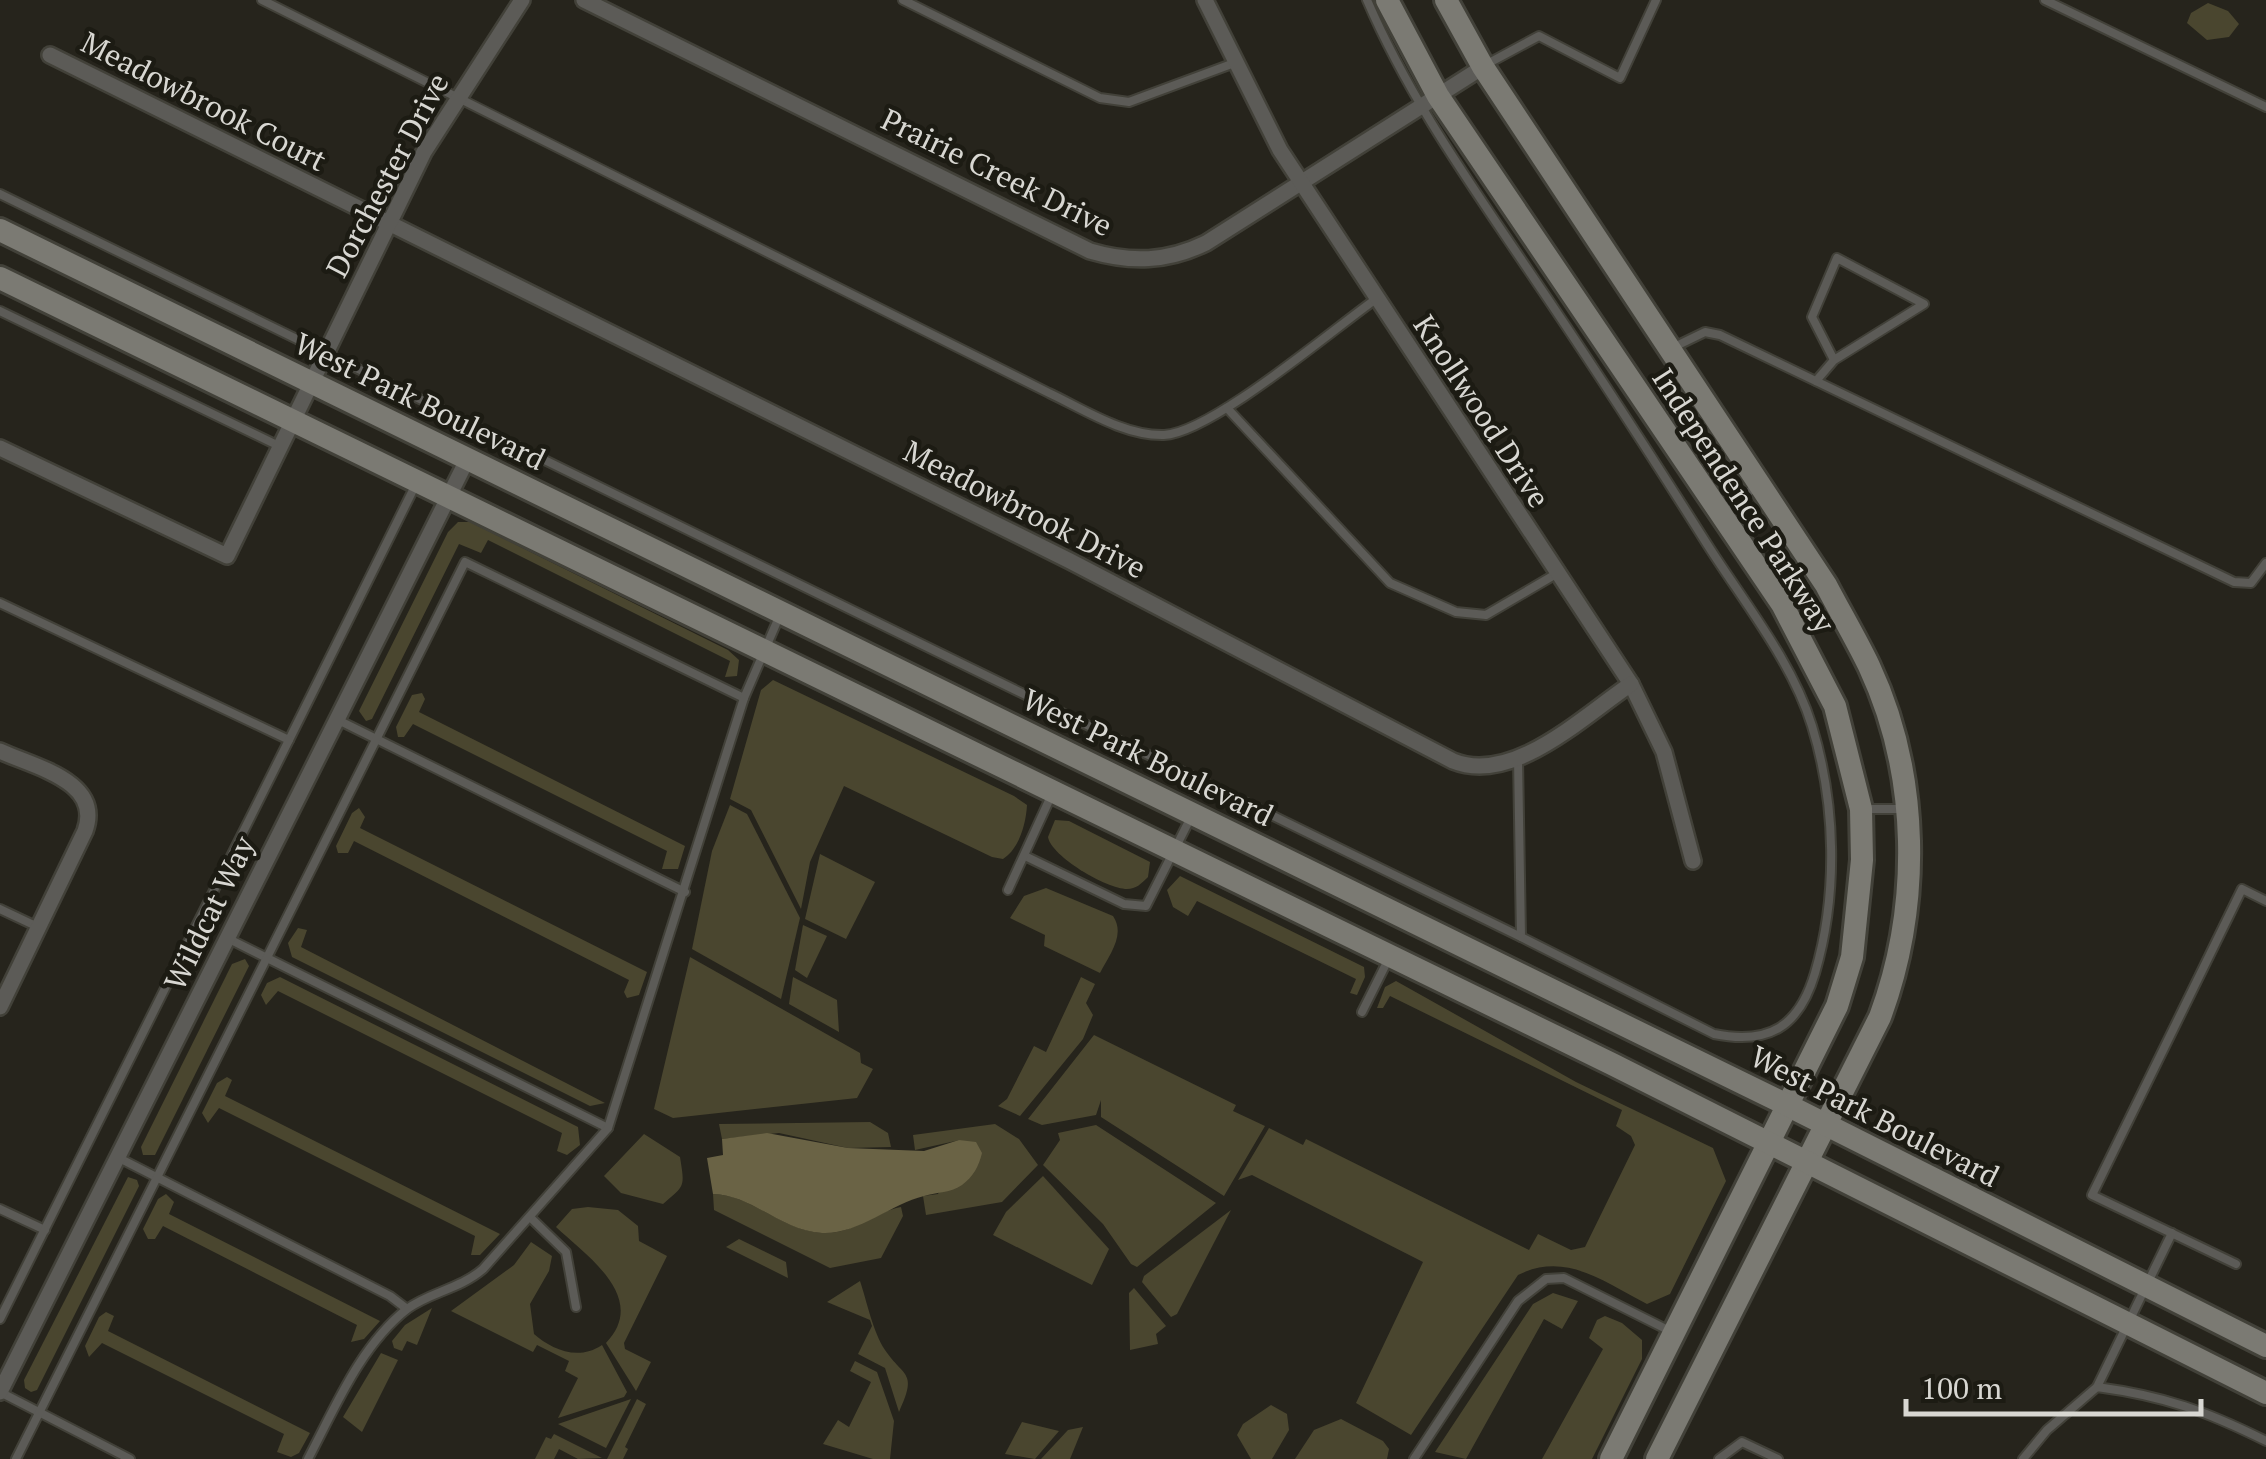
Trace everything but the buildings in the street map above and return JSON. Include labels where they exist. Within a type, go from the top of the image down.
[{"type":"main road","name":"Independence Parkway","points":[[1387,0],[1429,102],[1782,604],[1836,706],[1861,809],[1859,908],[1852,957],[1837,1006],[1611,1459]]},
{"type":"main road","name":"Independence Parkway","points":[[1446,0],[1483,67],[1826,586],[1871,669],[1908,810],[1910,866],[1900,964],[1828,1125],[1660,1458]]},
{"type":"main road","name":"West Park Boulevard","points":[[0,230],[1828,1125],[2266,1346]]},
{"type":"main road","points":[[0,278],[1771,1142],[2266,1393]]},
{"type":"main road","points":[[1674,1333],[1712,1352]]},
{"type":"street","name":"Dorchester Drive","points":[[0,448],[226,556],[386,223],[456,98],[522,0]]},
{"type":"street","name":"Prairie Creek Drive","points":[[584,0],[1073,242],[1114,258],[1163,258],[1194,249],[1483,67]]},
{"type":"street","name":"Knollwood Drive","points":[[1205,0],[1301,183],[1631,684],[1664,752],[1693,861]]},
{"type":"street","name":"Meadowbrook Court","points":[[50,55],[386,223]]},
{"type":"street","name":"Meadowbrook Drive","points":[[386,223],[1070,562],[1452,760],[1478,768],[1518,759],[1631,684]]},
{"type":"street","name":"Wildcat Way","points":[[0,1392],[468,458]]},
{"type":"street","points":[[0,751],[70,782],[86,798],[88,820],[0,1007]]},
{"type":"lane","points":[[262,0],[1106,421],[1162,435],[1179,433],[1227,408],[1376,299]]},
{"type":"lane","points":[[902,0],[1100,98],[1129,102],[1237,62]]},
{"type":"lane","points":[[0,194],[1714,1034],[1747,1041],[1772,1033],[1804,1002],[1815,973],[1826,918],[1831,850],[1827,788],[1812,724],[1793,682],[1367,0]]},
{"type":"lane","points":[[1483,67],[1539,36],[1620,78],[1656,0]]},
{"type":"lane","points":[[2045,0],[2266,107]]},
{"type":"lane","points":[[1816,381],[1834,360],[1924,304],[1837,258],[1812,317],[1834,360]]},
{"type":"lane","points":[[0,311],[280,447]]},
{"type":"lane","points":[[1670,349],[1712,332],[2234,582],[2251,583],[2266,562]]},
{"type":"lane","points":[[1227,408],[1390,583],[1456,612],[1486,616],[1556,574]]},
{"type":"lane","points":[[0,1320],[418,480]]},
{"type":"lane","points":[[1720,511],[1760,484]]},
{"type":"lane","points":[[16,1459],[465,562],[744,698]]},
{"type":"lane","points":[[0,603],[289,740]]},
{"type":"lane","points":[[308,1459],[360,1361],[408,1309],[464,1285],[532,1219],[608,1128],[744,698],[782,611]]},
{"type":"lane","points":[[336,718],[685,892]]},
{"type":"lane","points":[[1518,759],[1521,937]]},
{"type":"lane","points":[[1008,890],[1054,791]]},
{"type":"lane","points":[[1861,809],[1908,810]]},
{"type":"lane","points":[[1025,856],[1124,904],[1146,906],[1193,813]]},
{"type":"lane","points":[[2236,1264],[2092,1195],[2242,889],[2266,901]]},
{"type":"lane","points":[[0,909],[38,928]]},
{"type":"lane","points":[[227,938],[608,1128]]},
{"type":"lane","points":[[1362,1012],[1391,956]]},
{"type":"lane","points":[[117,1158],[390,1296],[408,1309]]},
{"type":"lane","points":[[0,1209],[44,1230]]},
{"type":"lane","points":[[532,1219],[566,1252],[576,1307]]},
{"type":"lane","points":[[2024,1459],[2047,1430],[2096,1388],[2172,1233]]},
{"type":"lane","points":[[1414,1459],[1518,1301],[1546,1279],[1564,1278],[1674,1333]]},
{"type":"lane","points":[[2096,1388],[2190,1405],[2266,1440]]},
{"type":"lane","points":[[0,1392],[130,1459]]},
{"type":"lane","points":[[1719,1459],[1742,1442],[1778,1459]]},
{"type":"shaded area","points":[[2208,3],[2228,11],[2239,24],[2229,37],[2207,40],[2187,23],[2191,13]]},
{"type":"shaded area","points":[[458,522],[470,522],[728,650],[739,660],[737,676],[725,677],[730,661],[488,540],[481,553],[459,544],[372,719],[366,721],[359,711],[448,532]]},
{"type":"shaded area","points":[[773,680],[1027,805],[1023,828],[1013,849],[1003,859],[992,857],[844,786],[810,862],[801,909],[751,810],[730,799],[761,690]]},
{"type":"shaded area","points":[[422,693],[425,699],[419,712],[685,846],[678,869],[662,869],[667,851],[413,724],[404,737],[398,737],[396,727],[412,695]]},
{"type":"shaded area","points":[[730,805],[747,814],[800,918],[781,999],[692,949],[712,851]]},
{"type":"shaded area","points":[[359,808],[365,817],[360,828],[647,972],[639,995],[627,998],[624,992],[629,980],[354,841],[348,853],[338,853],[336,846],[352,813]]},
{"type":"shaded area","points":[[1055,820],[1069,821],[1150,862],[1148,877],[1127,889],[1106,884],[1081,870],[1051,845],[1048,837]]},
{"type":"shaded area","points":[[820,854],[875,882],[846,939],[805,919]]},
{"type":"shaded area","points":[[1180,876],[1364,967],[1365,977],[1357,995],[1350,993],[1356,979],[1197,901],[1188,916],[1173,907],[1167,890]]},
{"type":"shaded area","points":[[1046,888],[1113,916],[1117,938],[1100,973],[1044,946],[1045,935],[1010,918],[1024,896]]},
{"type":"shaded area","points":[[803,925],[827,936],[807,978],[795,970]]},
{"type":"shaded area","points":[[298,928],[307,930],[301,947],[605,1103],[590,1106],[292,957],[288,943]]},
{"type":"shaded area","points":[[690,957],[860,1053],[861,1063],[873,1069],[857,1098],[673,1118],[654,1109]]},
{"type":"shaded area","points":[[245,959],[249,966],[155,1155],[143,1155],[141,1147],[232,964]]},
{"type":"shaded area","points":[[280,977],[578,1127],[580,1145],[567,1155],[557,1151],[562,1133],[278,991],[266,1005],[261,995],[267,983]]},
{"type":"shaded area","points":[[793,977],[837,1000],[839,1032],[789,1004]]},
{"type":"shaded area","points":[[1081,977],[1095,984],[1086,1003],[1093,1015],[1083,1039],[1020,1116],[998,1106],[1007,1099],[1034,1046],[1046,1052]]},
{"type":"shaded area","points":[[1396,981],[1576,1082],[1713,1148],[1726,1181],[1670,1294],[1647,1304],[1600,1279],[1569,1268],[1536,1268],[1518,1275],[1411,1435],[1356,1403],[1423,1262],[1252,1175],[1238,1180],[1269,1128],[1303,1145],[1306,1139],[1529,1250],[1538,1234],[1571,1250],[1585,1247],[1635,1145],[1631,1136],[1616,1126],[1622,1110],[1390,996],[1383,1008],[1377,1008],[1385,987]]},
{"type":"shaded area","points":[[1094,1035],[1236,1105],[1233,1111],[1265,1126],[1224,1196],[1101,1117],[1101,1100],[1096,1115],[1042,1125],[1028,1119]]},
{"type":"shaded area","points":[[227,1077],[232,1080],[225,1096],[500,1234],[480,1255],[471,1255],[475,1236],[219,1108],[208,1123],[202,1113],[217,1083]]},
{"type":"shaded area","points":[[870,1122],[888,1133],[891,1147],[848,1148],[779,1133],[722,1139],[719,1124]]},
{"type":"shaded area","points":[[995,1124],[1019,1139],[1038,1165],[1002,1202],[926,1215],[923,1196],[938,1194],[960,1140],[915,1150],[913,1135]]},
{"type":"shaded area","points":[[1096,1125],[1216,1203],[1137,1267],[1103,1224],[1043,1165],[1060,1140],[1058,1133]]},
{"type":"shaded area","points":[[767,1133],[848,1148],[924,1151],[959,1140],[976,1142],[982,1153],[972,1175],[958,1188],[912,1200],[848,1229],[822,1233],[793,1226],[741,1200],[713,1194],[707,1158],[723,1155],[722,1139]]},
{"type":"shaded area","points":[[644,1134],[680,1157],[682,1185],[663,1204],[621,1193],[604,1176]]},
{"type":"shaded area","points":[[1043,1176],[1109,1249],[1092,1285],[993,1235],[1006,1212]]},
{"type":"shaded area","points":[[128,1177],[137,1180],[139,1186],[37,1390],[31,1392],[25,1388],[24,1380]]},
{"type":"shaded area","points":[[166,1194],[174,1202],[169,1214],[380,1321],[364,1339],[351,1342],[357,1325],[163,1226],[155,1239],[148,1239],[143,1229],[158,1199]]},
{"type":"shaded area","points":[[713,1194],[742,1200],[795,1227],[825,1233],[845,1230],[901,1207],[903,1216],[881,1258],[830,1268],[714,1210]]},
{"type":"shaded area","points":[[572,1209],[618,1210],[638,1226],[639,1241],[667,1256],[624,1343],[625,1349],[651,1362],[636,1391],[606,1343],[621,1310],[617,1294],[597,1265],[556,1227]]},
{"type":"shaded area","points":[[1231,1210],[1177,1314],[1171,1317],[1142,1282],[1144,1276]]},
{"type":"shaded area","points":[[739,1239],[786,1262],[788,1278],[726,1247]]},
{"type":"shaded area","points":[[531,1242],[552,1256],[549,1271],[530,1304],[534,1334],[556,1348],[574,1353],[602,1345],[627,1392],[624,1397],[558,1418],[578,1378],[565,1371],[569,1361],[537,1345],[533,1352],[451,1311],[514,1265]]},
{"type":"shaded area","points":[[860,1281],[881,1343],[908,1382],[899,1412],[885,1368],[858,1354],[872,1326],[870,1320],[827,1302]]},
{"type":"shaded area","points":[[1134,1288],[1166,1326],[1156,1334],[1158,1344],[1130,1350],[1129,1293]]},
{"type":"shaded area","points":[[1553,1293],[1578,1301],[1562,1329],[1544,1319],[1466,1459],[1435,1452],[1533,1304]]},
{"type":"shaded area","points":[[432,1308],[417,1345],[407,1341],[402,1351],[394,1348],[392,1341],[405,1325]]},
{"type":"shaded area","points":[[106,1312],[114,1316],[108,1331],[310,1433],[299,1453],[291,1457],[277,1452],[284,1434],[102,1343],[89,1357],[85,1346],[99,1317]]},
{"type":"shaded area","points":[[1605,1316],[1622,1323],[1642,1340],[1642,1359],[1592,1459],[1542,1459],[1603,1349],[1589,1338],[1597,1320]]},
{"type":"shaded area","points":[[381,1353],[398,1360],[362,1432],[343,1417]]},
{"type":"shaded area","points":[[855,1361],[877,1372],[894,1421],[890,1459],[873,1459],[823,1444],[838,1420],[849,1427],[871,1382],[850,1371]]},
{"type":"shaded area","points":[[631,1399],[606,1448],[558,1424]]},
{"type":"shaded area","points":[[637,1399],[646,1404],[623,1459],[607,1459]]},
{"type":"shaded area","points":[[1271,1405],[1287,1414],[1289,1430],[1272,1459],[1251,1459],[1237,1435],[1243,1424]]},
{"type":"shaded area","points":[[1341,1419],[1383,1441],[1389,1449],[1387,1459],[1295,1459],[1314,1430]]},
{"type":"shaded area","points":[[1022,1422],[1059,1431],[1035,1459],[1005,1454]]},
{"type":"shaded area","points":[[1083,1427],[1070,1459],[1041,1459],[1068,1430]]},
{"type":"shaded area","points":[[554,1434],[602,1458],[578,1459],[559,1449],[554,1459],[535,1459],[546,1437],[551,1439]]}]
